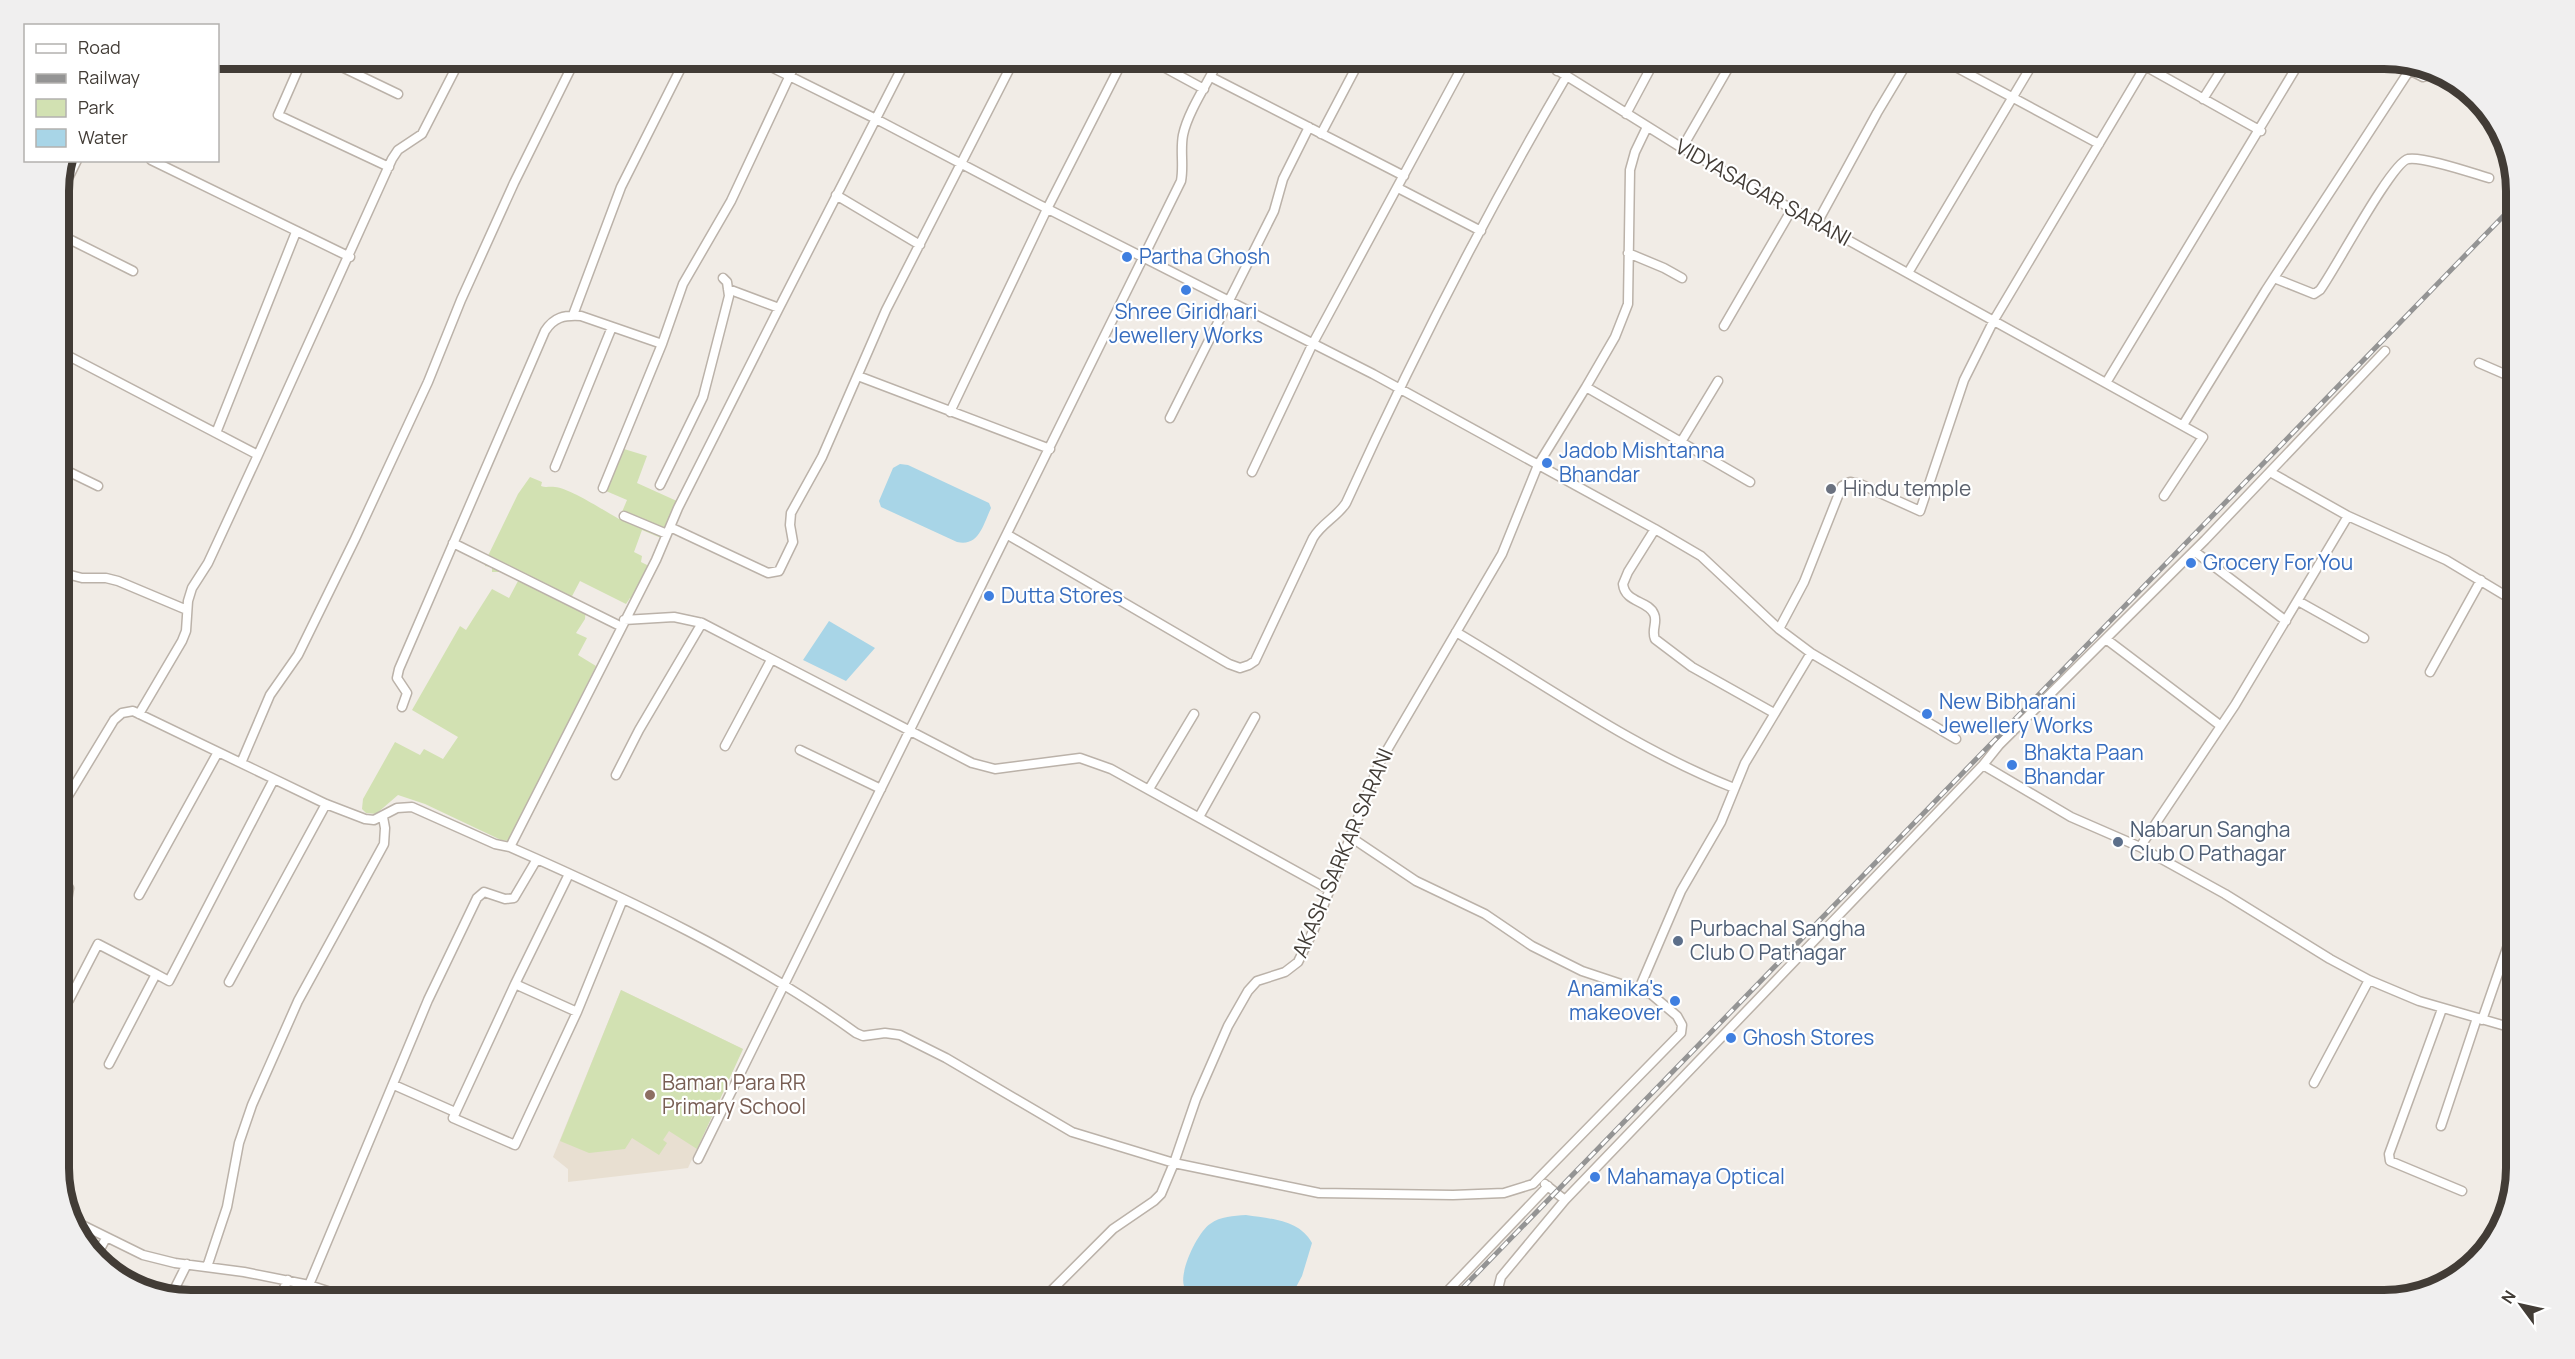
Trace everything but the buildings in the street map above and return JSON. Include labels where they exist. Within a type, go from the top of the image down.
[{"type":"street","points":[[298,69],[278,115],[389,167]]},
{"type":"street","points":[[346,69],[398,94]]},
{"type":"street","points":[[139,714],[182,641],[186,631],[187,610],[192,588],[208,563],[350,257],[389,167],[398,150],[422,134],[455,69]]},
{"type":"street","points":[[241,763],[270,695],[298,655],[355,539],[428,382],[461,300],[514,183],[571,69]]},
{"type":"street","points":[[573,315],[621,187],[680,69]]},
{"type":"street","points":[[774,69],[876,118],[1047,209],[1313,343],[1655,529],[1701,556],[1779,629],[1811,653],[1956,739]]},
{"type":"street","points":[[603,488],[662,344],[683,284],[731,201],[793,69]]},
{"type":"street","points":[[510,847],[779,308],[901,69]]},
{"type":"street","points":[[624,516],[669,531],[768,573],[779,571],[794,542],[790,525],[791,513],[822,457],[885,310],[1010,69]]},
{"type":"street","points":[[950,412],[1047,209],[1118,69]]},
{"type":"street","points":[[1167,69],[1204,89]]},
{"type":"street","points":[[698,1159],[782,984],[1008,536],[1181,181],[1184,167],[1182,150],[1184,133],[1215,69]]},
{"type":"street","points":[[1321,134],[1355,69]]},
{"type":"street","points":[[1252,472],[1313,343],[1461,69]]},
{"type":"street","name":"VIDYASAGAR SARANI","points":[[1554,69],[1682,148],[2203,437],[2164,496]]},
{"type":"street","points":[[1626,114],[1650,69]]},
{"type":"street","points":[[1682,148],[1728,69]]},
{"type":"street","points":[[1817,223],[1903,69]]},
{"type":"street","points":[[1960,69],[2099,144]]},
{"type":"street","points":[[1908,273],[2029,69]]},
{"type":"street","points":[[1779,629],[1804,582],[1842,486],[1850,482],[1860,484],[1920,511],[1964,380],[1994,320],[2143,69]]},
{"type":"street","points":[[2158,69],[2203,99],[2260,130]]},
{"type":"street","points":[[2203,99],[2222,69]]},
{"type":"street","points":[[2106,383],[2296,69]]},
{"type":"street","points":[[2183,425],[2274,278],[2409,71]]},
{"type":"street","points":[[2411,72],[2426,76]]},
{"type":"street","points":[[1211,77],[1404,176]]},
{"type":"street","points":[[1008,536],[1229,664],[1240,668],[1249,666],[1255,661],[1319,527],[1339,513],[1346,503],[1399,388],[1531,136],[1566,77]]},
{"type":"street","points":[[1170,418],[1231,301],[1274,211],[1284,179],[1309,127]]},
{"type":"street","name":"AKASH SARKAR SARANI","points":[[1052,1290],[1113,1229],[1155,1201],[1161,1194],[1196,1099],[1239,1005],[1257,981],[1285,972],[1298,962],[1330,890],[1349,836],[1380,762],[1502,554],[1538,465],[1615,337],[1628,304],[1630,170],[1635,152],[1647,127]]},
{"type":"street","points":[[2274,278],[2306,293],[2314,294],[2320,290],[2401,162],[2409,159],[2421,160],[2489,178]]},
{"type":"street","points":[[155,162],[350,257]]},
{"type":"street","points":[[1398,188],[1481,231]]},
{"type":"street","points":[[836,195],[920,245]]},
{"type":"street","points":[[1724,326],[1792,209]]},
{"type":"street","points":[[216,433],[296,232]]},
{"type":"street","points":[[69,239],[133,271]]},
{"type":"street","points":[[1628,253],[1682,278]]},
{"type":"street","points":[[660,485],[705,391],[716,355],[728,289],[723,278]]},
{"type":"street","points":[[728,289],[779,308]]},
{"type":"street","points":[[402,707],[407,693],[396,678],[399,669],[544,331],[551,321],[573,315],[662,344]]},
{"type":"street","points":[[555,467],[612,327]]},
{"type":"street","points":[[1498,1290],[1502,1277],[1565,1200],[1983,765],[1999,745],[2194,551],[2385,351]]},
{"type":"street","points":[[69,356],[258,455]]},
{"type":"street","points":[[2479,363],[2506,375]]},
{"type":"street","points":[[858,376],[1050,449]]},
{"type":"street","points":[[1681,442],[1718,381]]},
{"type":"street","points":[[1586,387],[1750,482]]},
{"type":"street","points":[[69,472],[98,486]]},
{"type":"street","points":[[2270,472],[2348,516],[2446,560],[2506,596]]},
{"type":"street","points":[[2140,847],[2221,726],[2348,516]]},
{"type":"street","points":[[1655,529],[1623,584],[1627,595],[1653,612],[1656,617],[1652,632],[1655,639],[1692,667],[1774,712]]},
{"type":"street","points":[[453,543],[622,623],[674,617],[702,623],[972,763],[987,768],[1006,768],[1080,758],[1111,769],[1330,890]]},
{"type":"street","points":[[2194,551],[2286,621]]},
{"type":"street","points":[[69,575],[118,581],[187,610]]},
{"type":"street","points":[[2430,672],[2481,580]]},
{"type":"street","points":[[2298,601],[2364,638]]},
{"type":"street","points":[[615,775],[702,623]]},
{"type":"street","points":[[1456,632],[1623,734],[1684,768],[1734,788]]},
{"type":"street","points":[[2106,639],[2221,726]]},
{"type":"street","points":[[1638,989],[1682,891],[1721,822],[1734,788],[1774,712],[1811,653]]},
{"type":"street","points":[[724,746],[771,660]]},
{"type":"street","points":[[69,794],[114,720],[126,711],[139,714],[326,804],[370,820],[383,817],[397,808],[418,808],[495,844],[510,847],[537,859],[623,899],[782,984],[856,1033],[863,1036],[900,1035],[946,1058],[1072,1132],[1174,1163],[1319,1193],[1453,1195],[1504,1193],[1521,1190],[1533,1184],[1681,1033],[1682,1025],[1677,1016],[1658,999],[1638,989],[1582,971],[1532,946],[1485,914],[1416,881],[1349,836]]},
{"type":"street","points":[[1149,789],[1194,714]]},
{"type":"street","points":[[1199,817],[1255,717]]},
{"type":"street","points":[[800,750],[881,789]]},
{"type":"street","points":[[139,895],[218,752]]},
{"type":"street","points":[[1983,765],[2071,817],[2140,847],[2225,894],[2369,980],[2401,995],[2442,1009],[2506,1026]]},
{"type":"street","points":[[69,1000],[98,944],[169,981],[274,779]]},
{"type":"street","points":[[229,982],[326,804]]},
{"type":"street","points":[[207,1267],[227,1207],[239,1143],[252,1105],[298,1001],[384,844],[383,817]]},
{"type":"street","points":[[309,1285],[428,1000],[477,898],[484,892],[505,899],[514,898],[537,859]]},
{"type":"street","points":[[569,874],[453,1118],[515,1145],[578,1012],[623,899]]},
{"type":"street","points":[[2441,1126],[2506,949]]},
{"type":"street","points":[[109,1064],[156,974]]},
{"type":"street","points":[[2314,1083],[2369,980]]},
{"type":"street","points":[[515,984],[578,1012]]},
{"type":"street","points":[[2442,1009],[2389,1154],[2390,1161],[2462,1191]]},
{"type":"street","points":[[394,1085],[455,1112]]},
{"type":"street","points":[[1539,1179],[1565,1200]]},
{"type":"street","points":[[1449,1290],[1548,1186]]},
{"type":"street","points":[[85,1227],[143,1255],[288,1280],[324,1290]]},
{"type":"street","points":[[100,1249],[106,1238]]},
{"type":"street","points":[[175,1289],[187,1264]]},
{"type":"street","points":[[283,1290],[288,1280]]},
{"type":"street","points":[[1055,1287],[1060,1290]]},
{"type":"shaded area","name":"Baman Para RR Primary School","points":[[621,990],[743,1049],[688,1168],[568,1182],[568,1169],[553,1157]]},
{"type":"green space","points":[[624,449],[647,456],[637,483],[679,502],[661,538],[642,530],[634,552],[642,556],[641,562],[649,566],[633,600],[630,598],[626,604],[580,581],[570,600],[586,607],[585,619],[576,633],[587,638],[578,655],[596,666],[509,841],[501,840],[425,804],[398,795],[376,814],[366,813],[362,809],[363,799],[395,742],[420,755],[424,749],[443,759],[458,737],[412,710],[460,626],[466,630],[492,589],[509,598],[518,581],[502,572],[492,572],[492,567],[485,566],[485,562],[518,494],[530,477],[542,482],[541,486],[569,491],[619,519],[627,500],[606,491]]},
{"type":"green space","name":"Baman Para RR Primary School","points":[[621,990],[743,1049],[697,1149],[669,1131],[663,1140],[667,1143],[659,1155],[632,1138],[625,1149],[589,1153],[560,1141]]},
{"type":"water","points":[[900,464],[908,465],[989,503],[991,508],[983,528],[975,538],[964,543],[957,542],[881,507],[879,501],[893,468]]},
{"type":"water","points":[[829,621],[875,648],[846,681],[803,660]]},
{"type":"water","points":[[1246,1215],[1274,1219],[1300,1229],[1306,1235],[1312,1243],[1302,1276],[1294,1290],[1186,1290],[1183,1279],[1184,1271],[1200,1235],[1210,1224],[1227,1217]]},
{"type":"railway","points":[[1461,1290],[2506,213]]},
{"type":"place","name":"Partha Ghosh","points":[[1127,257]]},
{"type":"place","name":"Shree Giridhari Jewellery Works","points":[[1186,290]]},
{"type":"place","name":"Jadob Mishtanna Bhandar","points":[[1547,463]]},
{"type":"place","name":"Hindu temple","points":[[1831,489]]},
{"type":"place","name":"Grocery For You","points":[[2191,563]]},
{"type":"place","name":"Dutta Stores","points":[[989,596]]},
{"type":"place","name":"New Bibharani Jewellery Works","points":[[1927,714]]},
{"type":"place","name":"Bhakta Paan Bhandar","points":[[2012,765]]},
{"type":"place","name":"Nabarun Sangha Club O Pathagar","points":[[2118,842]]},
{"type":"place","name":"Purbachal Sangha Club O Pathagar","points":[[1678,941]]},
{"type":"place","name":"Anamika's makeover","points":[[1675,1001]]},
{"type":"place","name":"Ghosh Stores","points":[[1731,1038]]},
{"type":"place","name":"Baman Para RR Primary School","points":[[650,1095]]},
{"type":"place","name":"Mahamaya Optical","points":[[1595,1177]]}]
